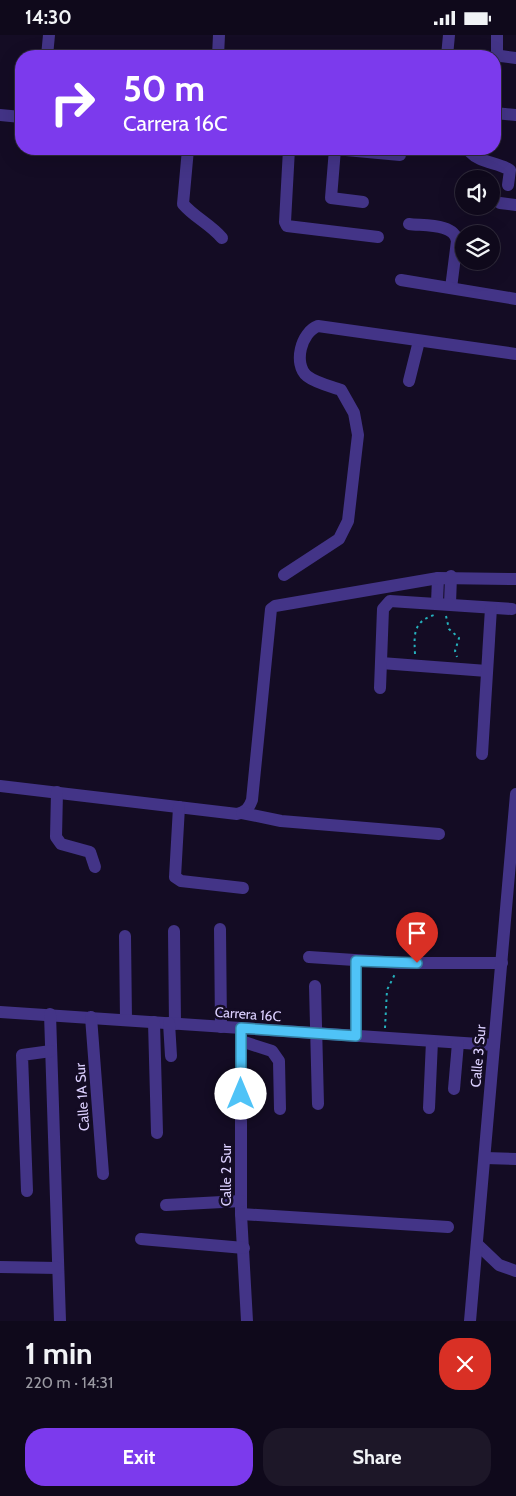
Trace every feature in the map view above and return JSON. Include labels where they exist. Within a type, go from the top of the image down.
[{"type":"street","points":[[48,50],[49,35]]},
{"type":"street","points":[[218,50],[219,35]]},
{"type":"street","points":[[448,50],[449,35]]},
{"type":"street","points":[[497,35],[497,50]]},
{"type":"street","points":[[501,56],[516,57]]},
{"type":"street","points":[[501,114],[516,115]]},
{"type":"street","points":[[0,115],[15,116]]},
{"type":"street","points":[[187,155],[183,204],[190,212],[214,229],[222,238]]},
{"type":"street","points":[[289,155],[285,222],[287,226],[378,237]]},
{"type":"street","points":[[335,155],[331,198],[363,201]]},
{"type":"street","points":[[473,155],[476,159],[503,166],[510,170],[508,185]]},
{"type":"street","points":[[500,203],[516,205]]},
{"type":"street","points":[[409,224],[449,229],[455,234],[457,241],[451,288]]},
{"type":"street","points":[[401,280],[516,299]]},
{"type":"street","points":[[284,575],[339,539],[344,531],[348,521],[358,435],[354,413],[341,390],[313,380],[302,370],[300,362],[304,337],[310,329],[318,326],[516,354]]},
{"type":"street","points":[[409,381],[419,341]]},
{"type":"street","points":[[442,609],[451,576]]},
{"type":"street","points":[[242,813],[250,805],[252,799],[271,609],[275,606],[451,576],[516,579]]},
{"type":"street","points":[[438,578],[442,609]]},
{"type":"street","points":[[380,689],[384,606],[393,600],[442,609],[491,607],[512,609]]},
{"type":"street","points":[[482,754],[491,607]]},
{"type":"street","points":[[381,663],[456,662],[487,671]]},
{"type":"street","points":[[0,785],[237,814],[242,813],[281,821],[439,834]]},
{"type":"street","points":[[57,793],[56,837],[61,844],[90,852],[95,867]]},
{"type":"street","name":"Calle 3 Sur","points":[[470,1321],[502,963],[511,913],[516,794]]},
{"type":"street","points":[[179,807],[175,877],[181,881],[243,888]]},
{"type":"street","points":[[220,929],[221,1027]]},
{"type":"street","points":[[171,1056],[174,931]]},
{"type":"street","points":[[125,936],[126,1020]]},
{"type":"street","points":[[309,957],[400,963],[502,963]]},
{"type":"street","points":[[356,961],[356,1036]]},
{"type":"street","points":[[315,986],[318,1034],[318,1104]]},
{"type":"street","name":"Carrera 16C","points":[[0,1012],[221,1027],[241,1034],[318,1034],[494,1045]]},
{"type":"street","points":[[50,1014],[60,1321]]},
{"type":"street","name":"Calle 1A Sur","points":[[91,1017],[103,1174]]},
{"type":"street","points":[[154,1022],[157,1133]]},
{"type":"street","points":[[241,1034],[272,1051],[279,1061],[280,1109]]},
{"type":"street","name":"Calle 2 Sur","points":[[241,1034],[241,1214],[247,1321]]},
{"type":"street","points":[[429,1108],[432,1041]]},
{"type":"street","points":[[454,1089],[458,1043]]},
{"type":"street","points":[[27,1191],[22,1055],[27,1052],[51,1051]]},
{"type":"street","points":[[485,1157],[516,1159]]},
{"type":"street","points":[[166,1205],[241,1201]]},
{"type":"street","points":[[241,1214],[448,1227]]},
{"type":"street","points":[[141,1239],[244,1248]]},
{"type":"street","points":[[477,1245],[499,1265],[516,1271]]},
{"type":"street","points":[[0,1267],[58,1268]]},
{"type":"path","points":[[418,658],[415,652],[417,625],[424,618],[442,609],[447,618],[450,631],[459,637],[455,651],[456,662]]},
{"type":"path","points":[[385,1038],[387,990],[400,963]]},
{"type":"route","points":[[241,1094],[241,1028],[356,1036],[356,961],[417,963]]}]
